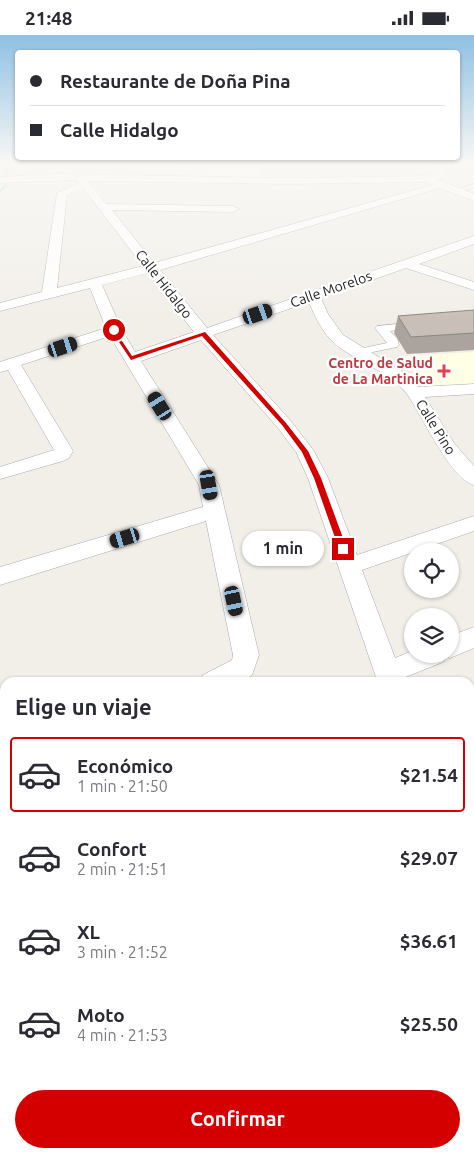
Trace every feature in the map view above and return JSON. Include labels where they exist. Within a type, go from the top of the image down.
[{"type":"street","points":[[49,293],[59,214]]},
{"type":"street","name":"Calle Hidalgo","points":[[110,214],[203,333],[284,424],[305,451],[318,478],[389,677]]},
{"type":"street","points":[[0,307],[152,268],[339,214]]},
{"type":"street","name":"Calle Morelos","points":[[131,359],[474,240]]},
{"type":"street","points":[[404,263],[474,286]]},
{"type":"street","points":[[94,282],[114,330],[209,485],[246,655],[243,667],[226,677]]},
{"type":"street","name":"Calle Pino","points":[[313,295],[321,315],[338,338],[402,379],[414,392],[446,446],[474,479]]},
{"type":"street","points":[[358,352],[393,345],[391,339],[381,328],[428,325]]},
{"type":"street","points":[[0,473],[56,457],[64,451],[6,365],[114,330]]},
{"type":"street","points":[[414,392],[474,389]]},
{"type":"street","points":[[0,576],[214,511]]},
{"type":"street","points":[[349,566],[474,523]]},
{"type":"street","points":[[459,643],[474,637]]},
{"type":"street","points":[[391,677],[417,663]]},
{"type":"shaded area","name":"Centro de Salud de La Martinica","points":[[474,352],[474,386],[423,388],[405,356]]},
{"type":"building","points":[[474,310],[474,333],[411,337],[398,316]]},
{"type":"place","name":"Centro de Salud de La Martinica","points":[[444,371]]},
{"type":"route","points":[[114,330],[131,359],[203,333],[284,424],[305,451],[318,478],[343,549]]}]
